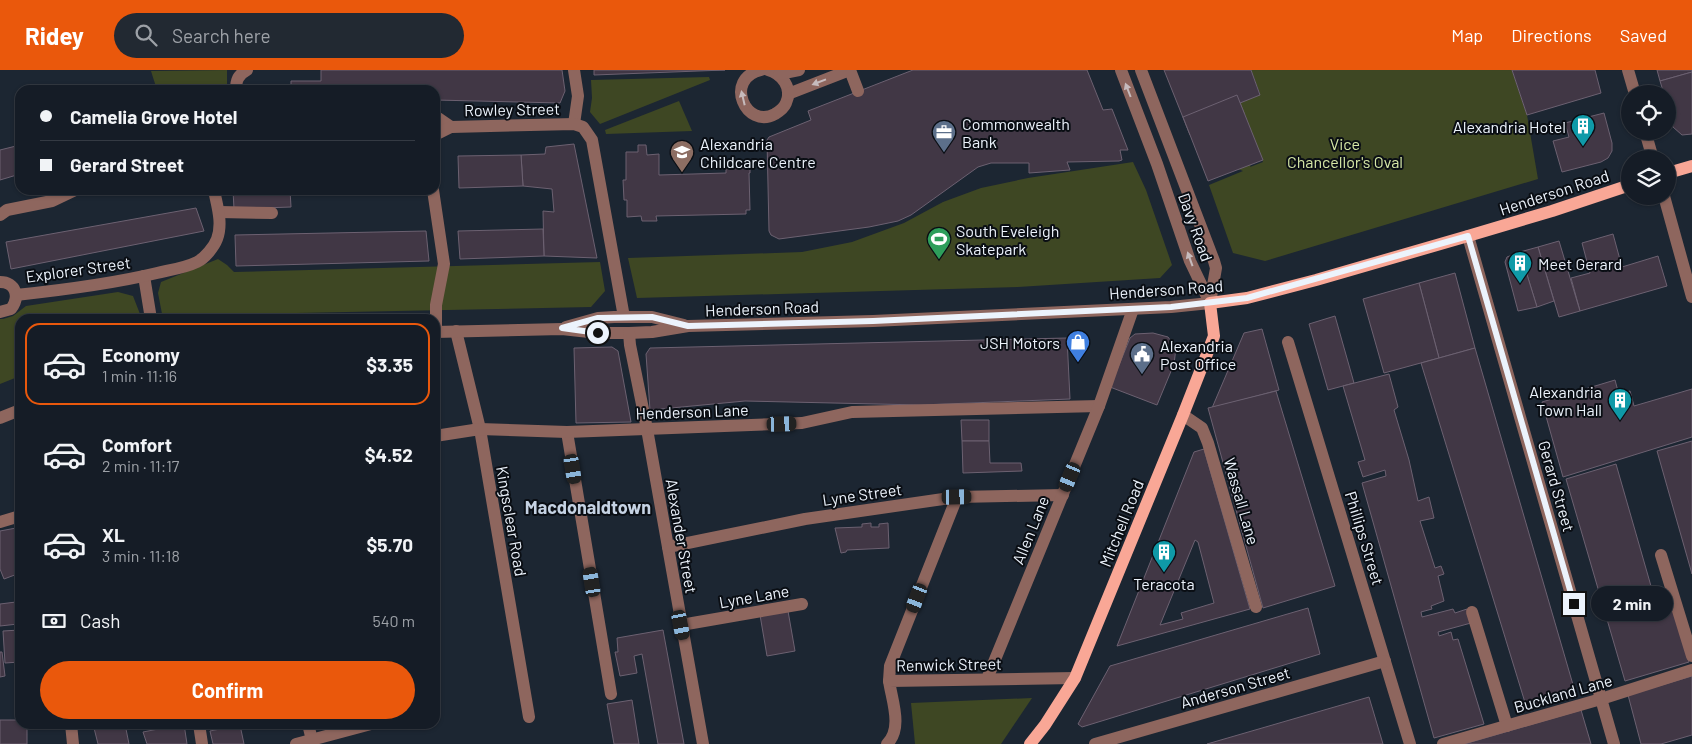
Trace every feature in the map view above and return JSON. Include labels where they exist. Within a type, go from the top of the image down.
[{"type":"main road","points":[[1676,171],[1692,166]]},
{"type":"main road","name":"Henderson Road","points":[[1210,303],[1247,298],[1468,236],[1621,188]]},
{"type":"main road","name":"Mitchell Road","points":[[1030,744],[1045,725],[1075,678],[1214,336],[1210,303]]},
{"type":"street","points":[[236,85],[240,74],[247,70]]},
{"type":"street","points":[[574,70],[578,96],[574,124],[583,127],[592,140],[624,317]]},
{"type":"street","points":[[764,71],[786,83],[788,94],[785,105],[772,116],[760,116],[750,112],[743,103],[741,92],[747,77],[764,71],[799,70]]},
{"type":"street","points":[[788,94],[850,70],[858,91]]},
{"type":"street","name":"Davy Road","points":[[1120,70],[1141,122],[1190,261],[1210,303]]},
{"type":"street","name":"Davy Road","points":[[1140,70],[1214,261],[1216,268],[1210,303]]},
{"type":"street","points":[[1628,70],[1632,85]]},
{"type":"street","points":[[1141,122],[1158,116]]},
{"type":"street","name":"Rowley Street","points":[[440,119],[451,127]]},
{"type":"street","name":"Rowley Street","points":[[440,133],[451,127],[574,124]]},
{"type":"street","points":[[0,215],[7,210],[52,201],[65,195]]},
{"type":"street","name":"Explorer Street","points":[[16,295],[54,291],[144,276],[199,261],[208,253],[217,240],[220,224],[215,195]]},
{"type":"street","points":[[434,195],[444,264],[436,314]]},
{"type":"street","points":[[1666,205],[1692,298]]},
{"type":"street","points":[[219,212],[272,213]]},
{"type":"street","name":"Gerard Street","points":[[1468,236],[1614,744]]},
{"type":"street","points":[[144,276],[150,314]]},
{"type":"street","points":[[0,282],[12,286],[16,295],[16,300],[11,309],[0,312]]},
{"type":"street","name":"Henderson Road","points":[[440,332],[562,328],[598,333],[629,333],[652,332],[688,326],[873,321],[1210,303]]},
{"type":"street","name":"Allen Lane","points":[[987,679],[1099,406],[1134,308]]},
{"type":"street","name":"Henderson Road","points":[[562,328],[598,318],[624,317],[652,317],[688,326]]},
{"type":"street","name":"Kingsclear Road","points":[[456,331],[480,429],[529,717]]},
{"type":"street","name":"Alexander Street","points":[[629,333],[703,744]]},
{"type":"street","name":"Phillips Street","points":[[1288,342],[1410,744]]},
{"type":"street","name":"Henderson Lane","points":[[440,435],[480,429],[567,432],[802,423],[852,412],[1099,406]]},
{"type":"street","points":[[0,418],[15,412]]},
{"type":"street","name":"Wassall Lane","points":[[1182,415],[1202,428],[1208,443],[1256,607]]},
{"type":"street","points":[[567,432],[611,694]]},
{"type":"street","name":"Lyne Street","points":[[668,547],[805,519],[957,497],[1063,495]]},
{"type":"street","points":[[889,681],[890,666],[957,497]]},
{"type":"street","points":[[0,522],[15,518]]},
{"type":"street","points":[[1661,555],[1692,656]]},
{"type":"street","name":"Lyne Lane","points":[[681,625],[802,604]]},
{"type":"street","points":[[1472,612],[1507,726]]},
{"type":"street","name":"Anderson Street","points":[[1095,744],[1385,661]]},
{"type":"street","name":"Buckland Lane","points":[[1443,744],[1601,699],[1692,670]]},
{"type":"street","name":"Renwick Street","points":[[887,744],[892,738],[896,721],[889,681],[1075,678]]},
{"type":"street","points":[[72,729],[73,744]]},
{"type":"street","points":[[200,729],[202,744]]},
{"type":"street","points":[[309,729],[312,740]]},
{"type":"street","points":[[296,744],[353,729]]},
{"type":"green space","points":[[227,70],[227,85],[155,85],[151,71]]},
{"type":"green space","name":"Vice Chancellor's Oval","points":[[1251,70],[1512,70],[1527,115],[1538,179],[1265,261],[1233,253],[1209,185],[1243,171],[1236,168],[1250,128],[1240,103],[1260,94]],"holes":[[[1257,148],[1263,162],[1250,167]]]},
{"type":"green space","points":[[709,77],[710,80],[600,124],[590,112],[592,98],[591,80]]},
{"type":"green space","points":[[679,101],[692,131],[606,134],[605,130]]},
{"type":"green space","points":[[1133,162],[1146,190],[1172,265],[1160,278],[1018,287],[637,298],[628,258],[802,252],[852,242],[904,223],[943,202],[981,188],[1028,178]]},
{"type":"green space","points":[[218,259],[234,272],[600,262],[605,291],[591,307],[289,314],[162,314],[158,293],[161,282]]},
{"type":"green space","points":[[118,292],[133,296],[140,314],[16,314],[26,306]]},
{"type":"green space","points":[[15,314],[15,378],[0,384],[0,319]]},
{"type":"green space","points":[[1032,698],[1001,744],[915,744],[911,703]]},
{"type":"building","points":[[321,70],[562,70],[565,91],[560,103],[440,100],[440,85],[291,85],[291,81],[321,81]]},
{"type":"building","points":[[594,70],[725,70],[594,75]]},
{"type":"building","name":"Commonwealth Bank","points":[[913,70],[1087,70],[1103,110],[1112,109],[1128,150],[1120,150],[1122,160],[1119,161],[1067,162],[1070,170],[1029,173],[1029,163],[991,163],[978,167],[911,215],[898,221],[869,227],[779,239],[771,235],[769,231],[767,140],[769,137],[811,120],[808,111]]},
{"type":"building","points":[[1164,70],[1251,70],[1260,95],[1240,103],[1244,113],[1190,135]]},
{"type":"building","points":[[1512,70],[1595,70],[1601,93],[1527,115]]},
{"type":"building","points":[[1657,70],[1692,70],[1692,72],[1660,81]]},
{"type":"building","points":[[1692,72],[1692,134],[1682,135],[1676,130],[1676,85],[1661,85],[1660,81]]},
{"type":"building","points":[[1237,95],[1263,160],[1208,181],[1183,117]]},
{"type":"building","name":"Alexandria Hotel","points":[[1604,113],[1612,143],[1612,151],[1608,158],[1601,162],[1562,172],[1553,141],[1569,137],[1565,123]]},
{"type":"building","points":[[574,144],[597,258],[544,256],[543,211],[554,212],[552,189],[523,186],[521,155],[545,154],[546,147]]},
{"type":"building","points":[[638,145],[646,145],[647,155],[659,154],[659,175],[726,173],[726,168],[750,168],[750,210],[746,210],[746,214],[656,216],[657,221],[642,221],[641,216],[627,217],[627,200],[624,200],[623,180],[626,180],[626,152],[638,152]]},
{"type":"building","points":[[15,146],[15,176],[0,180],[0,150]]},
{"type":"building","points":[[521,155],[523,186],[459,188],[458,156]]},
{"type":"building","points":[[233,195],[290,195],[291,207],[234,209]]},
{"type":"building","points":[[196,208],[204,231],[11,269],[6,242]]},
{"type":"building","points":[[543,229],[544,256],[460,259],[458,231]]},
{"type":"building","points":[[426,231],[429,261],[236,266],[235,235]]},
{"type":"building","points":[[1613,234],[1622,267],[1658,256],[1667,286],[1580,311],[1571,278],[1590,273],[1582,243]]},
{"type":"building","points":[[1559,241],[1580,311],[1559,317],[1538,247]]},
{"type":"building","points":[[1538,247],[1554,301],[1537,307],[1520,252]]},
{"type":"building","name":"Meet Gerard","points":[[1520,252],[1537,307],[1518,311],[1505,262],[1507,257]]},
{"type":"building","points":[[1455,273],[1475,348],[1439,358],[1419,283]]},
{"type":"building","points":[[1419,283],[1439,358],[1384,373],[1363,299]]},
{"type":"building","points":[[1335,316],[1354,383],[1328,390],[1309,324]]},
{"type":"building","points":[[1262,329],[1279,390],[1212,408],[1244,333]]},
{"type":"building","name":"Alexandria Post Office","points":[[1153,333],[1168,337],[1176,348],[1174,364],[1157,405],[1110,387],[1130,338],[1135,334]]},
{"type":"building","points":[[1067,338],[1070,399],[921,405],[745,401],[650,410],[646,354],[650,348]]},
{"type":"building","points":[[612,347],[618,351],[631,422],[576,423],[574,348]]},
{"type":"building","points":[[1475,348],[1576,695],[1527,709],[1421,363]]},
{"type":"building","points":[[1389,374],[1398,407],[1394,410],[1409,460],[1418,501],[1429,497],[1434,518],[1420,521],[1435,568],[1441,566],[1444,574],[1438,576],[1444,601],[1431,606],[1432,609],[1421,612],[1422,617],[1453,609],[1455,613],[1467,609],[1471,623],[1438,632],[1439,636],[1451,632],[1453,640],[1458,639],[1484,724],[1434,738],[1362,483],[1386,476],[1385,470],[1363,477],[1358,462],[1365,460],[1343,386]]},
{"type":"building","name":"Alexandria Town Hall","points":[[1615,380],[1619,395],[1630,391],[1634,406],[1692,389],[1692,437],[1563,477],[1542,402]]},
{"type":"building","points":[[1276,391],[1335,586],[1263,608],[1208,408]]},
{"type":"building","points":[[961,420],[989,420],[989,441],[962,441]]},
{"type":"building","points":[[962,441],[989,441],[990,463],[1021,463],[1022,471],[963,473]]},
{"type":"building","points":[[1692,441],[1692,574],[1657,451]]},
{"type":"building","name":"Teracota","points":[[1204,449],[1250,609],[1117,646],[1194,452]],"holes":[[[1195,540],[1198,542],[1214,603],[1181,613],[1183,619],[1160,625]]]},
{"type":"building","points":[[1616,464],[1657,607],[1672,604],[1689,662],[1625,681],[1566,479]]},
{"type":"building","points":[[871,523],[871,527],[879,527],[879,524],[888,523],[889,548],[847,550],[841,553],[835,528],[862,527],[862,524]]},
{"type":"building","points":[[15,528],[15,575],[4,579],[0,569],[0,531]]},
{"type":"building","points":[[15,602],[15,624],[0,626],[0,604]]},
{"type":"building","points":[[1308,608],[1320,654],[1082,727],[1078,724],[1110,666]]},
{"type":"building","points":[[788,611],[795,651],[767,656],[760,615]]},
{"type":"building","points":[[15,630],[15,662],[5,663],[3,631]]},
{"type":"building","points":[[663,630],[684,744],[658,744],[642,654],[634,656],[637,673],[620,676],[615,652],[618,652],[617,638]]},
{"type":"building","points":[[0,652],[2,652],[5,676],[0,677]]},
{"type":"building","points":[[1692,676],[1692,735],[1661,744],[1641,744],[1628,695]]},
{"type":"building","points":[[1369,697],[1383,744],[1207,744]]},
{"type":"building","points":[[632,700],[639,744],[614,744],[607,704]]},
{"type":"building","points":[[1581,710],[1591,744],[1464,744]]},
{"type":"building","points":[[0,720],[15,720],[15,729],[27,729],[27,744],[0,744]]},
{"type":"building","points":[[94,729],[126,729],[129,744],[98,744]]},
{"type":"building","points":[[158,729],[185,729],[187,744],[147,744],[143,732]]},
{"type":"building","points":[[241,729],[244,744],[213,744],[210,731]]},
{"type":"place","name":"Alexandria Hotel","points":[[1583,147]]},
{"type":"place","name":"Commonwealth Bank","points":[[944,153]]},
{"type":"place","name":"Alexandria Childcare Centre","points":[[682,173]]},
{"type":"place","name":"South Eveleigh Skatepark","points":[[939,260]]},
{"type":"place","name":"Meet Gerard","points":[[1520,284]]},
{"type":"place","name":"JSH Motors","points":[[1078,363]]},
{"type":"place","name":"Alexandria Post Office","points":[[1142,375]]},
{"type":"place","name":"Alexandria Town Hall","points":[[1620,421]]},
{"type":"place","name":"Teracota","points":[[1164,573]]},
{"type":"district","name":"Macdonaldtown","points":[[588,507]]},
{"type":"route","points":[[598,333],[562,328],[598,318],[652,317],[688,326],[873,321],[1171,307],[1210,303],[1247,298],[1468,236],[1574,604]]}]
